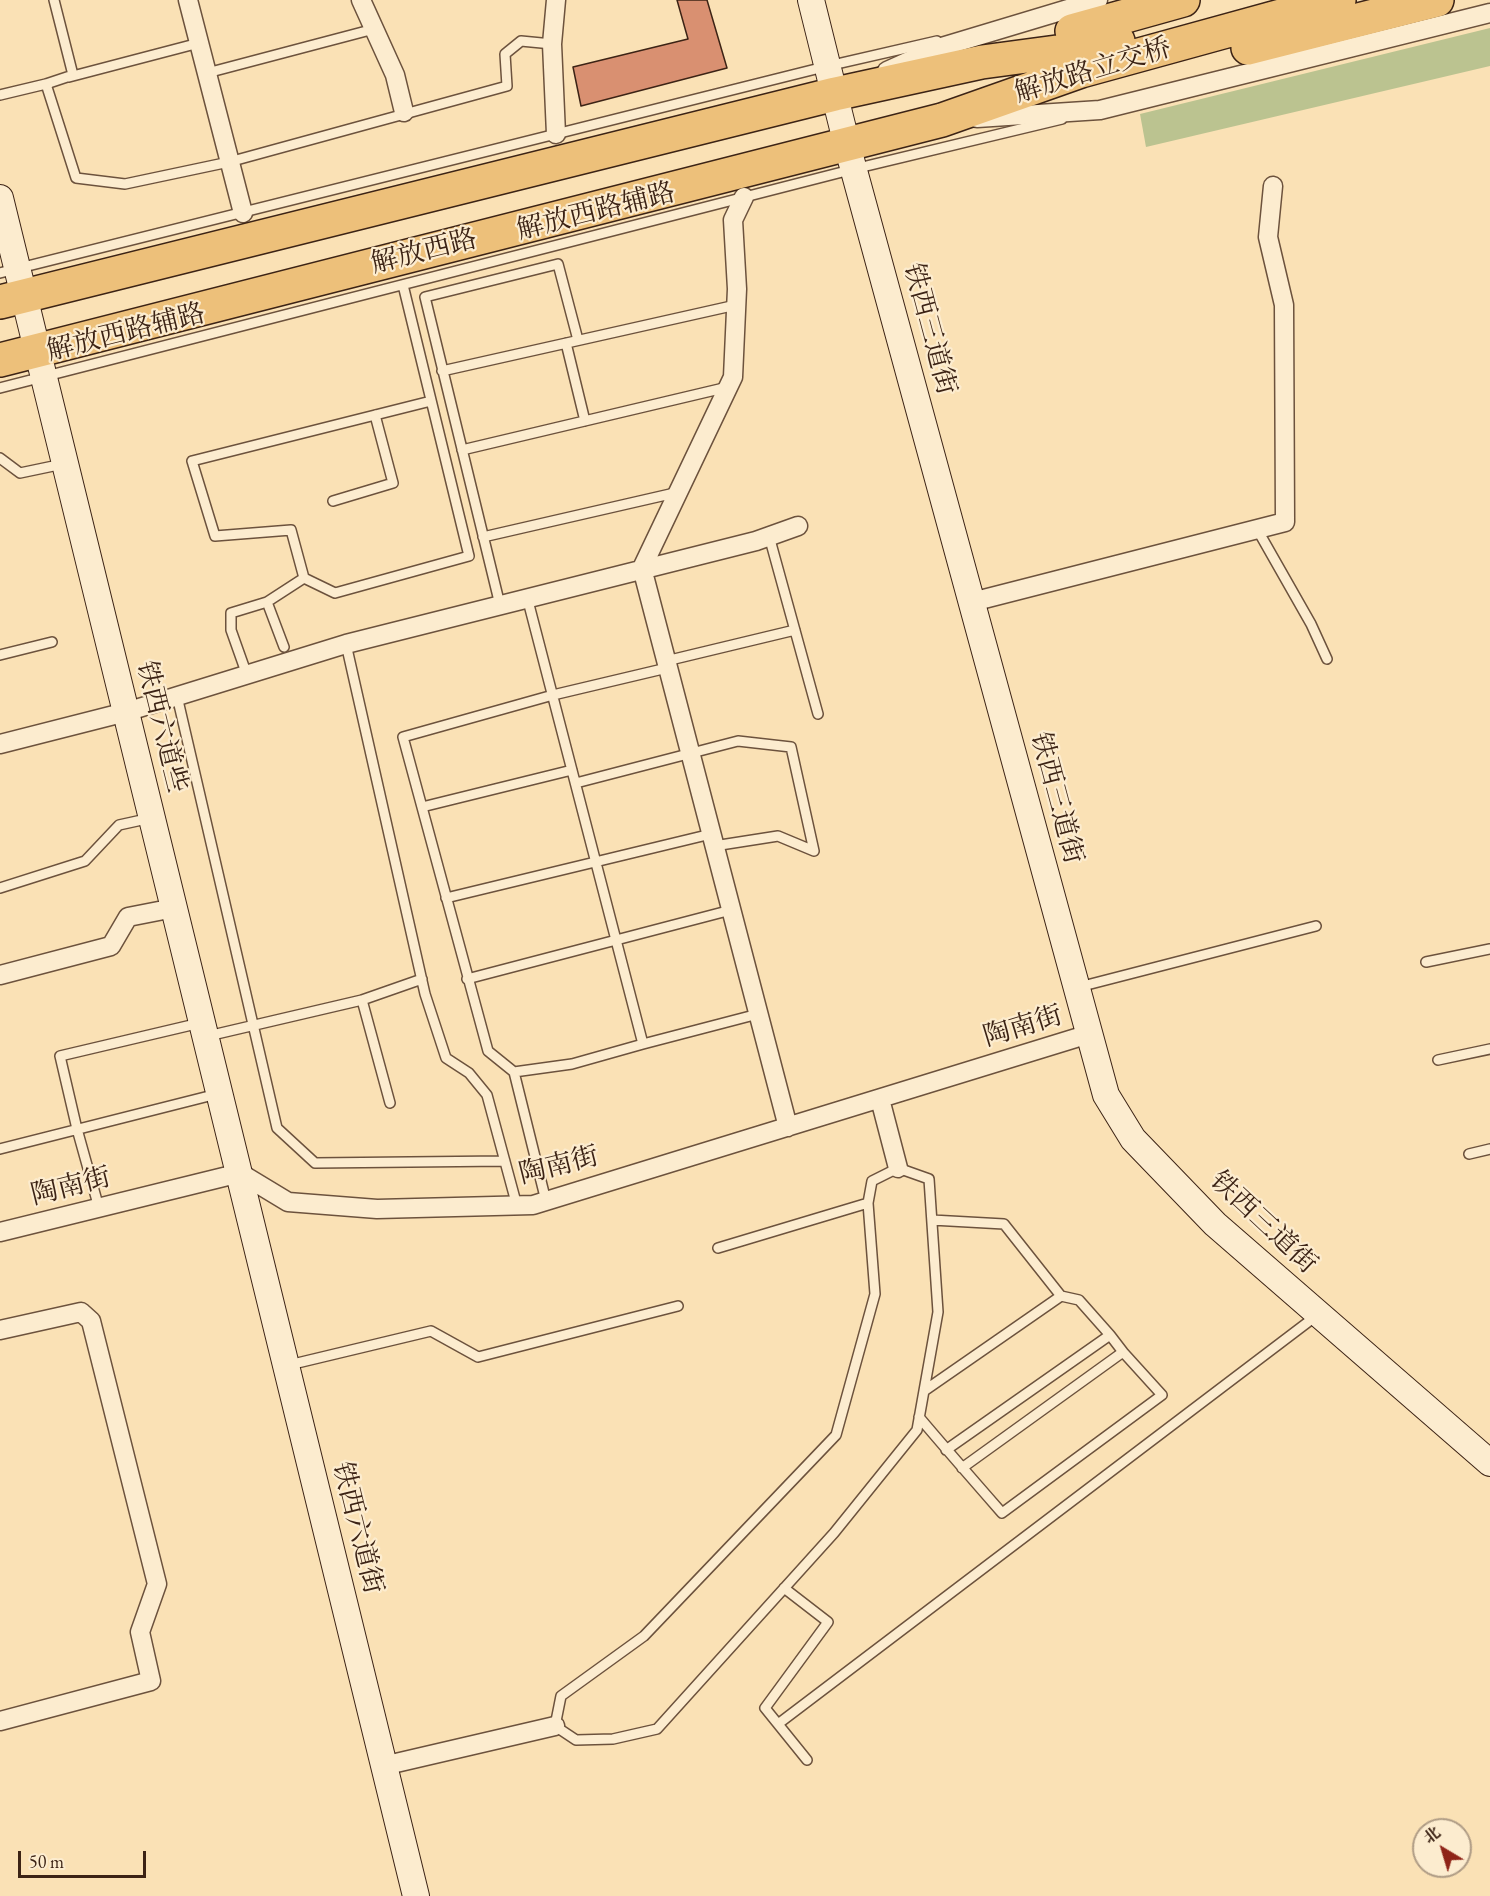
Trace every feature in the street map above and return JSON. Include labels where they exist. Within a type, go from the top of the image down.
[{"type":"highway","points":[[982,62],[1096,23],[1183,0]]},
{"type":"highway","name":"解放路立交桥","points":[[832,80],[1094,47],[1280,0]]},
{"type":"highway","name":"解放路立交桥","points":[[851,157],[942,120],[1081,72],[1339,0]]},
{"type":"highway","points":[[942,120],[1099,87],[1437,0]]},
{"type":"highway","name":"解放西路","points":[[10,285],[832,80]]},
{"type":"highway","name":"解放西路","points":[[0,360],[41,364],[851,157]]},
{"type":"street","points":[[188,0],[243,213]]},
{"type":"street","points":[[361,0],[395,75],[404,112]]},
{"type":"street","points":[[556,0],[552,44],[556,134]]},
{"type":"street","name":"铁西三道街","points":[[812,0],[851,157],[1106,1095],[1133,1139],[1215,1224],[1490,1463]]},
{"type":"street","points":[[832,80],[1098,0]]},
{"type":"street","points":[[942,120],[1100,110],[1490,13]]},
{"type":"street","points":[[972,602],[1285,522],[1284,305],[1268,237],[1273,186]]},
{"type":"street","points":[[744,197],[732,220],[736,305],[733,377],[642,568],[788,1127]]},
{"type":"street","points":[[0,198],[10,285]]},
{"type":"street","name":"铁西六道些","points":[[10,285],[41,364],[240,1173]]},
{"type":"street","points":[[0,744],[126,712],[346,644],[770,536],[798,526]]},
{"type":"street","points":[[0,975],[111,946],[128,917],[174,908]]},
{"type":"street","name":"陶南街","points":[[0,1232],[240,1173],[288,1202],[377,1209],[533,1205],[1089,1034]]},
{"type":"street","points":[[880,1099],[898,1168]]},
{"type":"street","name":"铁西六道街","points":[[240,1173],[416,1896]]},
{"type":"street","points":[[0,1330],[81,1312],[91,1321],[157,1584],[140,1632],[151,1681],[0,1721]]},
{"type":"street","points":[[383,1766],[555,1726]]},
{"type":"lane","points":[[55,0],[72,75]]},
{"type":"lane","points":[[10,285],[243,213],[556,134],[832,80],[1021,22]]},
{"type":"lane","points":[[207,73],[374,29]]},
{"type":"lane","points":[[46,84],[76,178],[125,184],[229,162],[404,112],[507,86],[505,54],[521,41],[552,44]]},
{"type":"lane","points":[[0,95],[199,43]]},
{"type":"lane","name":"解放西路辅路","points":[[0,388],[41,364],[403,285],[744,197],[851,157],[1100,110]]},
{"type":"lane","points":[[500,605],[425,297],[558,264],[578,340]]},
{"type":"lane","points":[[403,285],[469,556],[335,593],[304,578],[291,530],[215,536],[192,461],[431,401]]},
{"type":"lane","points":[[442,371],[736,305]]},
{"type":"lane","points":[[566,343],[585,421]]},
{"type":"lane","points":[[462,450],[728,387]]},
{"type":"lane","points":[[333,501],[393,483],[375,415]]},
{"type":"lane","points":[[0,458],[20,473],[65,463]]},
{"type":"lane","points":[[483,537],[679,492]]},
{"type":"lane","points":[[1257,529],[1311,624],[1327,659]]},
{"type":"lane","points":[[770,536],[818,714]]},
{"type":"lane","points":[[247,675],[231,630],[231,613],[267,602],[304,578]]},
{"type":"lane","points":[[527,597],[643,1044]]},
{"type":"lane","points":[[267,602],[284,647]]},
{"type":"lane","points":[[546,1201],[514,1072],[488,1051],[403,737],[795,630]]},
{"type":"lane","points":[[0,655],[52,642]]},
{"type":"lane","points":[[346,644],[422,979],[446,1058],[469,1073],[487,1095],[517,1206]]},
{"type":"lane","points":[[177,696],[277,1128],[315,1163],[505,1161]]},
{"type":"lane","points":[[446,898],[597,863],[713,840],[778,836],[814,851],[791,747],[738,741],[576,783]]},
{"type":"lane","points":[[422,807],[572,770]]},
{"type":"lane","points":[[0,888],[85,861],[119,825],[152,817]]},
{"type":"lane","points":[[467,979],[731,910]]},
{"type":"lane","points":[[1077,987],[1316,926]]},
{"type":"lane","points":[[1426,962],[1490,949]]},
{"type":"lane","points":[[99,1208],[60,1056],[204,1029],[254,1027],[362,1000],[422,979]]},
{"type":"lane","points":[[362,1000],[390,1103]]},
{"type":"lane","points":[[514,1072],[572,1064],[758,1014]]},
{"type":"lane","points":[[1438,1060],[1490,1049]]},
{"type":"lane","points":[[0,1149],[220,1093]]},
{"type":"lane","points":[[1469,1154],[1490,1149]]},
{"type":"lane","points":[[898,1168],[928,1179],[932,1220],[938,1312],[917,1430],[834,1533],[657,1729],[613,1739],[576,1740],[555,1726],[561,1696],[644,1636],[836,1436],[875,1294],[868,1203],[872,1181],[898,1168]]},
{"type":"lane","points":[[718,1248],[868,1203]]},
{"type":"lane","points":[[919,1416],[1002,1513],[1162,1395],[1079,1300],[1061,1296],[1004,1224],[932,1220]]},
{"type":"lane","points":[[924,1391],[1061,1296]]},
{"type":"lane","points":[[287,1366],[431,1331],[478,1357],[678,1306]]},
{"type":"lane","points":[[778,1724],[1318,1314]]},
{"type":"lane","points":[[946,1450],[1110,1335]]},
{"type":"lane","points":[[962,1468],[1123,1352]]},
{"type":"lane","points":[[784,1588],[828,1622],[765,1708],[807,1760]]},
{"type":"green space","points":[[1490,28],[1490,66],[1146,147],[1140,114]]},
{"type":"building","points":[[677,0],[707,0],[727,68],[581,106],[573,67],[688,39]]}]
